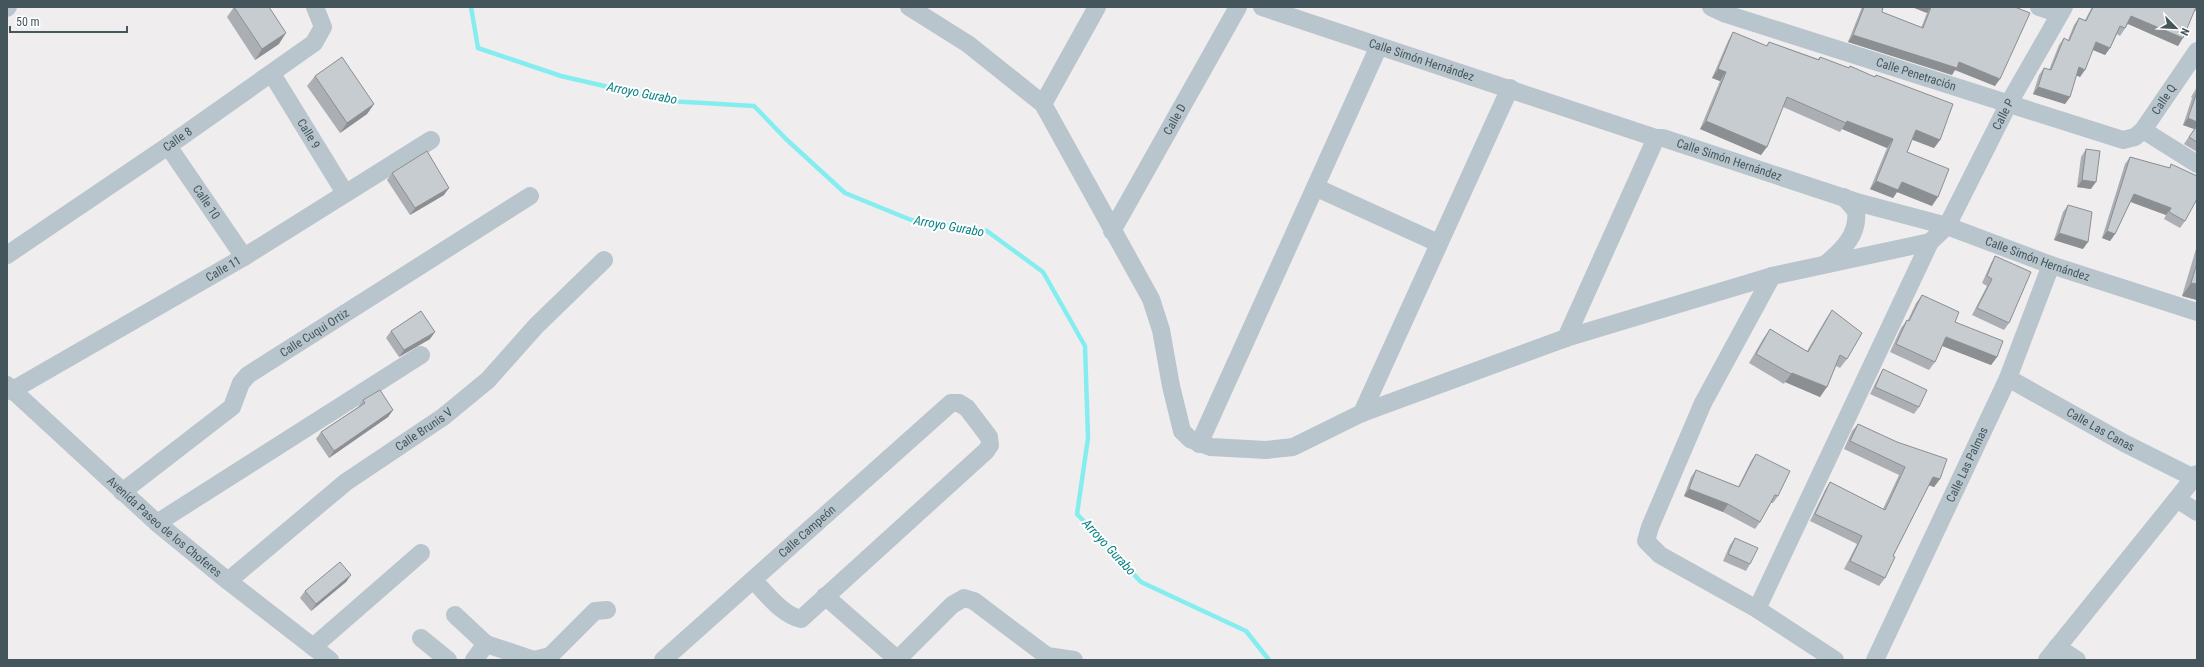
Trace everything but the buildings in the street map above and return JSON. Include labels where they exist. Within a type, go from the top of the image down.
[{"type":"street","name":"Calle 8","points":[[7,255],[168,146],[314,43],[323,27],[315,7]]},
{"type":"street","points":[[909,7],[968,44],[1043,104],[1151,299],[1161,330],[1171,386],[1182,431],[1200,444],[1242,450],[1293,447],[1362,413],[1566,338],[1772,276],[1930,242]]},
{"type":"street","points":[[1043,104],[1097,7]]},
{"type":"street","name":"Calle D","points":[[1112,231],[1238,7]]},
{"type":"street","name":"Calle Simón Hernández","points":[[1262,7],[1510,88],[1656,138],[1670,140],[1844,197],[1947,226],[2052,265],[2197,312]]},
{"type":"street","points":[[2039,7],[2062,11]]},
{"type":"street","name":"Calle Penetración","points":[[1722,9],[2123,140]]},
{"type":"street","name":"Calle P","points":[[1930,242],[1947,226],[2009,103],[2062,11]]},
{"type":"street","points":[[1200,444],[1317,188],[1379,46]]},
{"type":"street","name":"Calle Q","points":[[2123,140],[2135,137],[2143,130],[2197,51]]},
{"type":"street","name":"Calle 9","points":[[272,74],[345,193]]},
{"type":"street","points":[[1362,413],[1438,243],[1510,88]]},
{"type":"street","points":[[2143,130],[2197,164]]},
{"type":"street","points":[[1566,338],[1656,138]]},
{"type":"street","name":"Calle 11","points":[[9,388],[244,257],[431,140]]},
{"type":"street","name":"Calle 10","points":[[168,146],[244,257]]},
{"type":"street","points":[[1317,188],[1438,243]]},
{"type":"street","name":"Calle Cuqui Ortiz","points":[[122,492],[232,407],[241,383],[248,375],[530,196]]},
{"type":"street","points":[[1826,264],[1847,244],[1855,226],[1856,211],[1844,197]]},
{"type":"street","points":[[1757,609],[1930,242]]},
{"type":"street","name":"Calle Brunis V","points":[[228,581],[346,482],[443,417],[488,380],[536,326],[604,260]]},
{"type":"street","name":"Calle Las Palmas","points":[[1875,660],[2008,378],[2052,265]]},
{"type":"street","points":[[1772,276],[1703,404],[1650,527],[1646,541],[1660,555],[1757,609],[1836,660]]},
{"type":"street","points":[[157,523],[421,355]]},
{"type":"street","name":"Calle Las Canas","points":[[2008,378],[2124,443],[2196,476]]},
{"type":"street","name":"Avenida Paseo de los Choferes","points":[[9,388],[157,523],[228,581],[330,660]]},
{"type":"street","name":"Calle Campeón","points":[[663,660],[754,581],[951,403],[959,403],[967,408],[989,437],[990,445],[986,451],[825,596]]},
{"type":"street","points":[[2077,660],[2052,654],[2196,476]]},
{"type":"street","points":[[2177,499],[2197,512]]},
{"type":"street","points":[[313,647],[421,553]]},
{"type":"street","points":[[754,581],[793,617],[801,619],[825,596],[898,660],[952,605],[964,598],[974,602],[1045,658],[1074,660]]},
{"type":"street","points":[[455,615],[486,644],[534,660],[550,656],[595,611],[607,610]]},
{"type":"street","points":[[421,638],[448,660]]},
{"type":"street","points":[[474,660],[486,644]]},
{"type":"waterway","name":"Arroyo Gurabo","points":[[471,7],[478,48],[561,76],[669,101],[754,106],[786,139],[845,193],[911,220],[987,231],[1043,272],[1085,346],[1088,438],[1077,514],[1141,582],[1246,631],[1269,660]]}]
